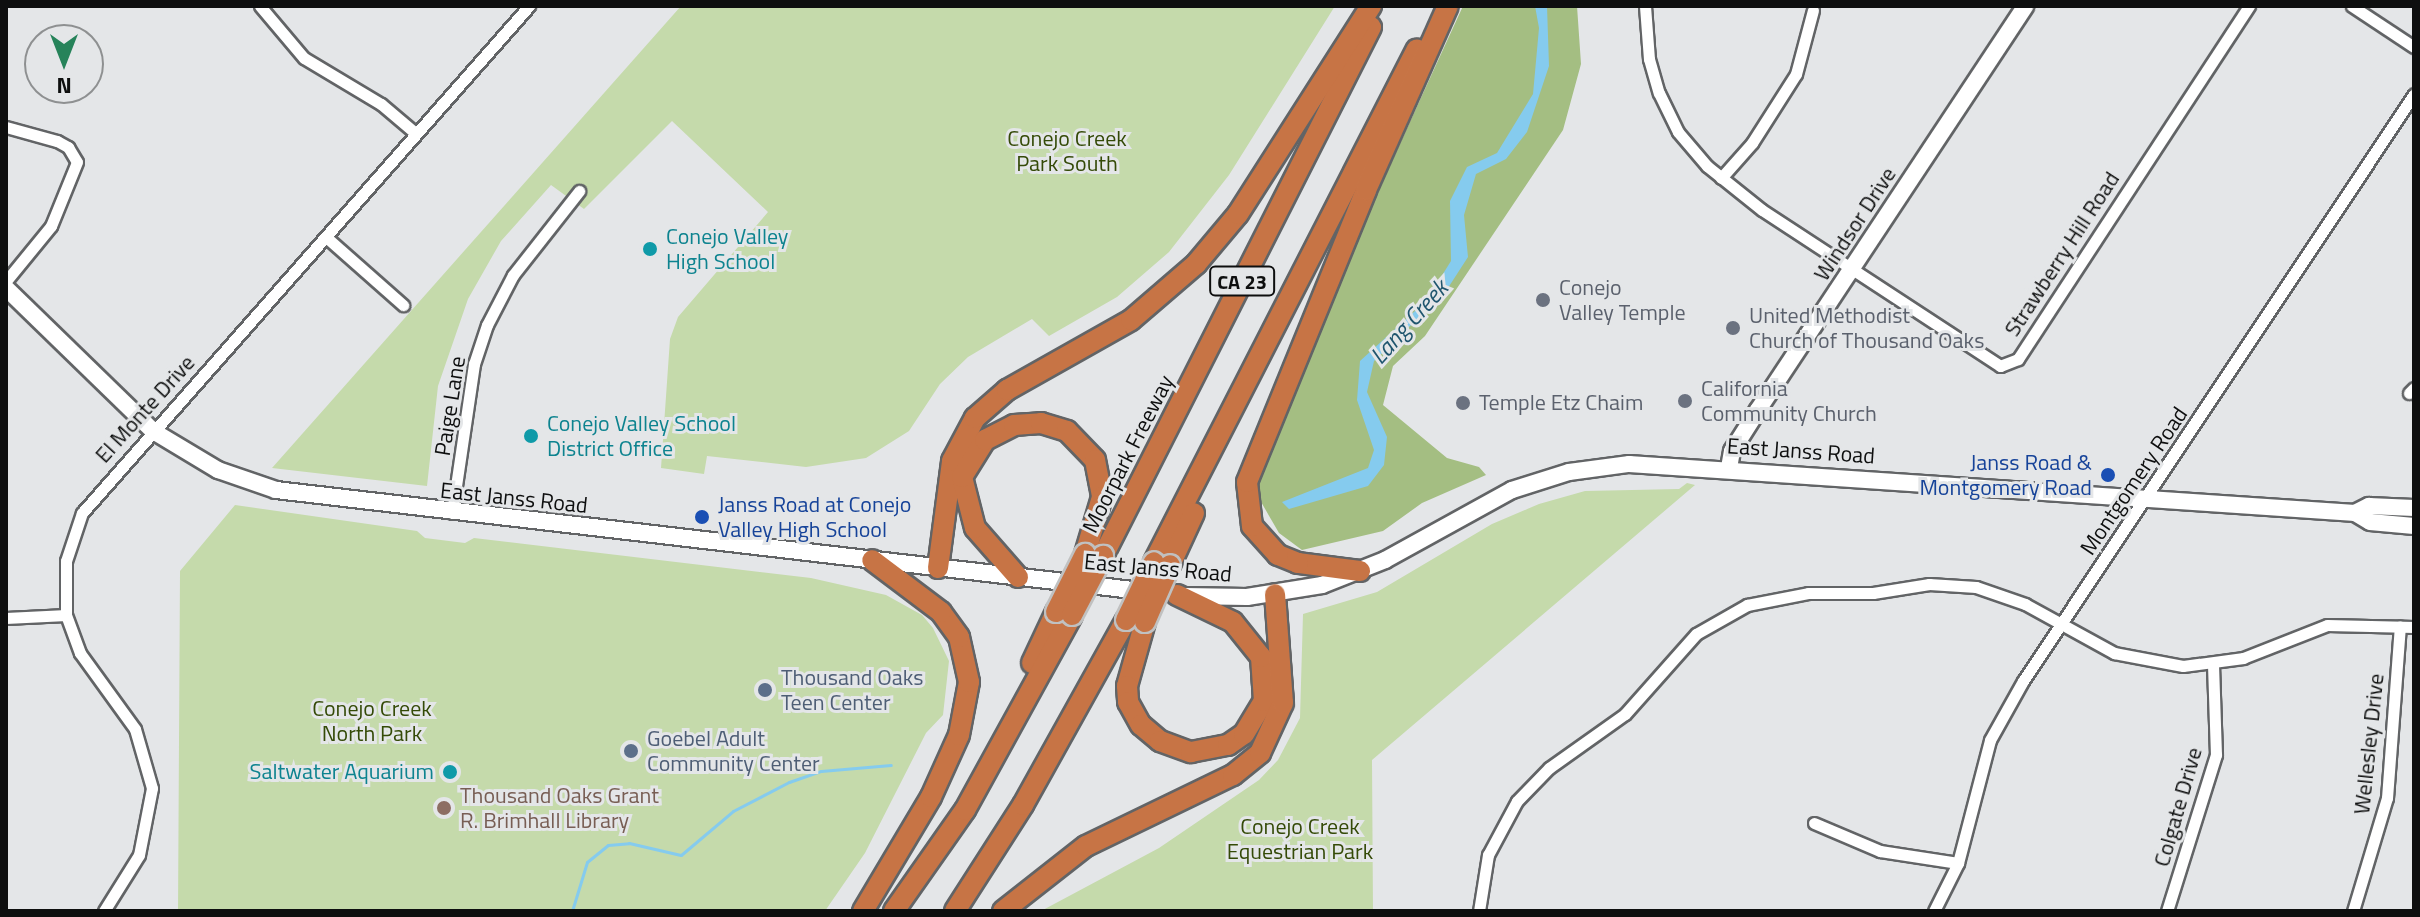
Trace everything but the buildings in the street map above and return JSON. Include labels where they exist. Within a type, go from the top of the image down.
[{"type":"highway","points":[[938,568],[949,471],[975,418],[1007,390],[1131,320],[1196,264],[1238,214],[1371,6]]},
{"type":"highway","name":"Moorpark Freeway","points":[[894,911],[940,848],[1382,6]]},
{"type":"highway","name":"CA 23","points":[[955,911],[1136,621],[1313,251],[1439,6]]},
{"type":"highway","points":[[1360,571],[1298,563],[1278,555],[1252,526],[1247,482],[1366,190],[1448,6]]},
{"type":"highway","points":[[1018,577],[975,528],[962,477],[985,440],[1014,425],[1041,423],[1067,431],[1095,460],[1102,497],[1094,555]]},
{"type":"highway","points":[[863,911],[931,797],[968,698],[967,667],[951,625],[931,602],[872,560]]},
{"type":"highway","points":[[1003,911],[1086,846],[1233,775],[1260,753],[1283,703],[1275,594]]},
{"type":"highway","points":[[1136,621],[1127,686],[1128,702],[1141,725],[1160,741],[1191,752],[1228,745],[1244,734],[1264,701],[1261,657],[1233,622],[1177,595]]},
{"type":"main road","name":"Windsor Drive","points":[[1729,468],[1732,451],[2025,6]]},
{"type":"main road","name":"East Janss Road","points":[[6,288],[153,431],[210,466],[265,487],[452,513],[1177,595],[1275,594],[1360,571],[1491,499],[1542,479],[1629,464],[1729,468],[2355,513],[2370,522],[2414,526]]},
{"type":"main road","name":"East Janss Road","points":[[2355,513],[2369,506],[2414,508]]},
{"type":"street","points":[[260,6],[304,58],[381,104],[414,132]]},
{"type":"street","name":"El Monte Drive","points":[[104,911],[139,855],[152,788],[135,729],[80,653],[66,615],[66,561],[82,513],[326,237],[414,132],[529,6]]},
{"type":"street","points":[[1645,6],[1649,59],[1663,103],[1678,132],[1721,178],[1852,267]]},
{"type":"street","name":"Strawberry Hill Road","points":[[1852,267],[2000,366],[2009,366],[2249,6]]},
{"type":"street","points":[[2352,6],[2414,47]]},
{"type":"street","points":[[1721,178],[1752,143],[1796,74],[1813,10]]},
{"type":"street","name":"Montgomery Road","points":[[1934,911],[1958,863],[1990,740],[2061,625],[2414,94]]},
{"type":"street","points":[[6,127],[57,141],[68,147],[77,162],[51,226],[6,281]]},
{"type":"street","name":"Paige Lane","points":[[452,513],[474,364],[487,325],[513,275],[579,191]]},
{"type":"street","points":[[326,237],[403,305]]},
{"type":"street","points":[[1479,911],[1488,855],[1508,814],[1530,786],[1625,714],[1696,634],[1747,605],[1784,595],[1873,593],[1950,584],[1996,591],[2133,660],[2213,666],[2327,625],[2414,627]]},
{"type":"street","points":[[6,618],[66,615]]},
{"type":"street","name":"Wellesley Drive","points":[[2353,911],[2387,798],[2400,626]]},
{"type":"street","name":"Colgate Drive","points":[[2167,911],[2216,755],[2213,666]]},
{"type":"street","points":[[1814,823],[1880,851],[1958,863]]},
{"type":"green space","name":"Conejo Creek Park South","points":[[681,6],[1335,6],[1229,175],[1169,252],[1117,297],[1049,336],[1032,319],[968,357],[940,384],[909,431],[866,458],[806,467],[707,456],[704,474],[661,468],[670,339],[678,317],[768,212],[672,121],[584,209],[551,185],[501,241],[468,299],[438,386],[427,486],[272,468]]},
{"type":"green space","points":[[1463,6],[1577,6],[1581,64],[1563,130],[1425,336],[1393,366],[1383,405],[1447,458],[1479,467],[1486,475],[1422,503],[1383,531],[1302,550],[1279,533],[1253,488],[1371,207]]},
{"type":"green space","name":"Conejo Creek Equestrian Park","points":[[1687,483],[1695,485],[1372,760],[1373,911],[1041,911],[1159,848],[1259,780],[1278,760],[1300,718],[1303,614],[1377,592],[1492,524],[1539,504],[1585,491],[1679,489]]},
{"type":"green space","name":"Conejo Creek North Park","points":[[235,505],[417,531],[425,538],[465,543],[474,538],[811,578],[886,595],[922,615],[933,628],[949,661],[943,715],[926,733],[865,853],[825,911],[178,911],[180,571]]},
{"type":"water","points":[[1535,6],[1547,6],[1549,66],[1527,132],[1506,159],[1476,174],[1464,215],[1468,257],[1446,291],[1374,361],[1367,392],[1387,437],[1384,465],[1368,486],[1289,509],[1282,502],[1368,468],[1374,450],[1357,400],[1360,361],[1426,301],[1451,261],[1450,201],[1467,167],[1497,153],[1533,94],[1539,28]]},
{"type":"waterway","name":"Lang Creek","points":[[572,911],[587,862],[608,845],[629,843],[681,855],[733,811],[789,782],[821,771],[891,765]]},
{"type":"place","name":"Conejo Valley High School","points":[[650,249]]},
{"type":"place","name":"Conejo Valley Temple","points":[[1543,300]]},
{"type":"place","name":"United Methodist Church of Thousand Oaks","points":[[1733,328]]},
{"type":"place","name":"California Community Church","points":[[1685,401]]},
{"type":"place","name":"Temple Etz Chaim","points":[[1463,403]]},
{"type":"place","name":"Conejo Valley School District Office","points":[[531,436]]},
{"type":"place","name":"Janss Road & Montgomery Road","points":[[2108,475]]},
{"type":"place","name":"Janss Road at Conejo Valley High School","points":[[702,517]]},
{"type":"place","name":"Thousand Oaks Teen Center","points":[[765,690]]},
{"type":"place","name":"Goebel Adult Community Center","points":[[631,751]]},
{"type":"place","name":"Saltwater Aquarium","points":[[450,772]]},
{"type":"place","name":"Thousand Oaks Grant R. Brimhall Library","points":[[444,808]]}]
